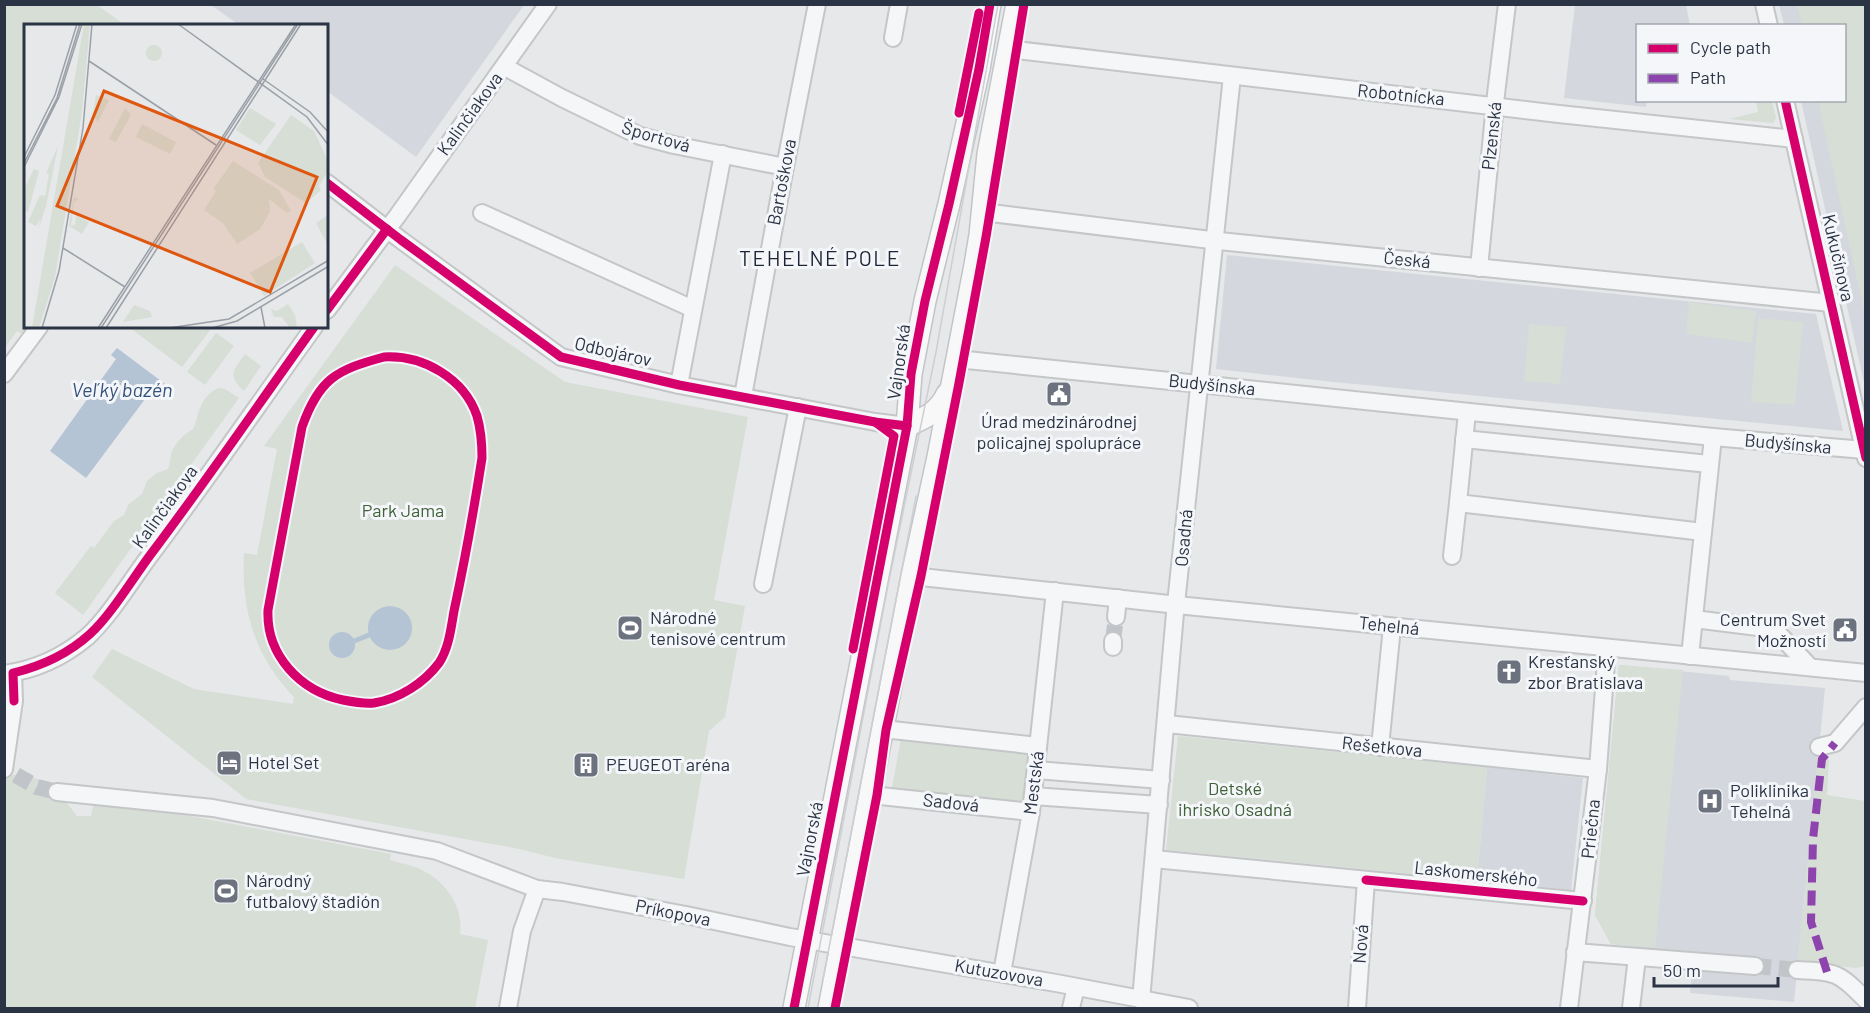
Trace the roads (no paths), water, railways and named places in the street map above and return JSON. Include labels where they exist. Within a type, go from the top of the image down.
[{"type":"main road","name":"Vajnorská","points":[[794,1008],[907,426],[911,374],[925,302],[952,193],[979,69],[990,4]]},
{"type":"main road","name":"Vajnorská","points":[[830,1008],[912,576],[938,457],[977,255],[988,154],[1017,4]]},
{"type":"main road","name":"Vajnorská","points":[[907,426],[942,406],[953,382]]},
{"type":"main road","name":"Vajnorská","points":[[907,426],[920,433],[938,457]]},
{"type":"street","name":"Kalinčiakova","points":[[328,309],[505,67],[548,4]]},
{"type":"street","name":"Bartoškova","points":[[743,396],[817,4]]},
{"type":"street","points":[[893,38],[899,4]]},
{"type":"street","name":"Plzenská","points":[[1479,268],[1507,4]]},
{"type":"street","points":[[1764,4],[1769,24]]},
{"type":"street","name":"Robotnícka","points":[[1008,49],[1794,139]]},
{"type":"street","name":"Športová","points":[[505,67],[621,128],[657,141],[785,166]]},
{"type":"street","name":"Osadná","points":[[1141,1000],[1176,604],[1232,76]]},
{"type":"street","name":"Kukučínova","points":[[1785,102],[1865,454]]},
{"type":"street","points":[[679,385],[723,154]]},
{"type":"street","name":"Odbojárov","points":[[328,184],[561,357],[679,385],[907,426]]},
{"type":"street","name":"Česká","points":[[983,212],[1214,240],[1831,303]]},
{"type":"street","points":[[482,213],[693,309]]},
{"type":"street","points":[[4,374],[38,328]]},
{"type":"street","name":"Kalinčiakova","points":[[9,770],[14,701],[9,674],[58,657],[81,642],[96,628],[313,328]]},
{"type":"street","name":"Budyšínska","points":[[957,358],[1865,454]]},
{"type":"street","points":[[763,584],[798,407]]},
{"type":"street","points":[[1452,556],[1467,412]]},
{"type":"street","points":[[1690,656],[1713,437]]},
{"type":"street","points":[[1464,440],[1709,464]]},
{"type":"street","points":[[1458,503],[1703,532]]},
{"type":"street","name":"Tehelná","points":[[912,576],[1866,674]]},
{"type":"street","name":"Mestská","points":[[1002,973],[1032,804],[1055,591]]},
{"type":"street","points":[[1116,617],[1118,598]]},
{"type":"street","points":[[1694,620],[1774,629],[1810,667]]},
{"type":"street","points":[[1380,747],[1392,627]]},
{"type":"street","name":"Priečna","points":[[1569,1008],[1598,769],[1606,648]]},
{"type":"street","points":[[1819,747],[1835,742],[1866,707]]},
{"type":"street","name":"Rešetkova","points":[[1167,724],[1598,769]]},
{"type":"street","points":[[883,729],[1038,747]]},
{"type":"street","points":[[1036,770],[1161,780]]},
{"type":"street","name":"Príkopova","points":[[57,792],[213,808],[437,851],[537,889],[639,906],[807,940]]},
{"type":"street","name":"Sadová","points":[[871,795],[1032,804],[1159,805]]},
{"type":"street","name":"Laskomerského","points":[[1154,859],[1583,901]]},
{"type":"street","name":"Nová","points":[[1357,1008],[1366,879]]},
{"type":"street","points":[[508,1008],[522,931],[537,889]]},
{"type":"street","name":"Kutuzovova","points":[[807,940],[1189,1008]]},
{"type":"street","points":[[1575,952],[1755,966]]},
{"type":"street","points":[[1631,1008],[1637,957]]},
{"type":"street","points":[[1797,970],[1827,972],[1843,977],[1866,1000]]},
{"type":"street","points":[[1071,1008],[1076,987]]},
{"type":"water","name":"Veľký bazén","points":[[117,348],[165,384],[160,390],[154,387],[86,478],[50,451],[116,359],[111,355]]},
{"type":"water","points":[[390,606],[399,607],[406,612],[411,619],[411,637],[406,644],[399,649],[390,650],[381,649],[374,644],[369,637],[368,628],[369,619],[374,612],[381,607]]},
{"type":"water","points":[[342,632],[351,636],[355,645],[351,654],[342,658],[333,654],[329,645],[333,636]]},
{"type":"waterway","points":[[354,641],[369,635]]},
{"type":"tunnel","points":[[1113,641],[1116,617]]},
{"type":"tunnel","points":[[16,775],[37,787],[57,792]]},
{"type":"tunnel","points":[[1755,966],[1797,970]]},
{"type":"tram line","points":[[808,1008],[888,585],[936,352],[998,4]]},
{"type":"tram line","points":[[823,979],[916,496]]},
{"type":"place","name":"Úrad medzinárodnej policajnej spolupráce","points":[[1059,394]]},
{"type":"place","name":"Národné tenisové centrum","points":[[630,628]]},
{"type":"place","name":"Centrum Svet Možností","points":[[1845,630]]},
{"type":"place","name":"Kresťanský zbor Bratislava","points":[[1509,672]]},
{"type":"place","name":"Hotel Set","points":[[229,763]]},
{"type":"place","name":"PEUGEOT aréna","points":[[586,765]]},
{"type":"place","name":"Poliklinika Tehelná","points":[[1710,801]]},
{"type":"place","name":"Národný futbalový štadión","points":[[226,891]]},
{"type":"district","name":"TEHELNÉ POLE","points":[[820,259]]},
{"type":"park label","name":"Park Jama","points":[[403,511]]},
{"type":"park label","name":"Detské ihrisko Osadná","points":[[1235,799]]}]
